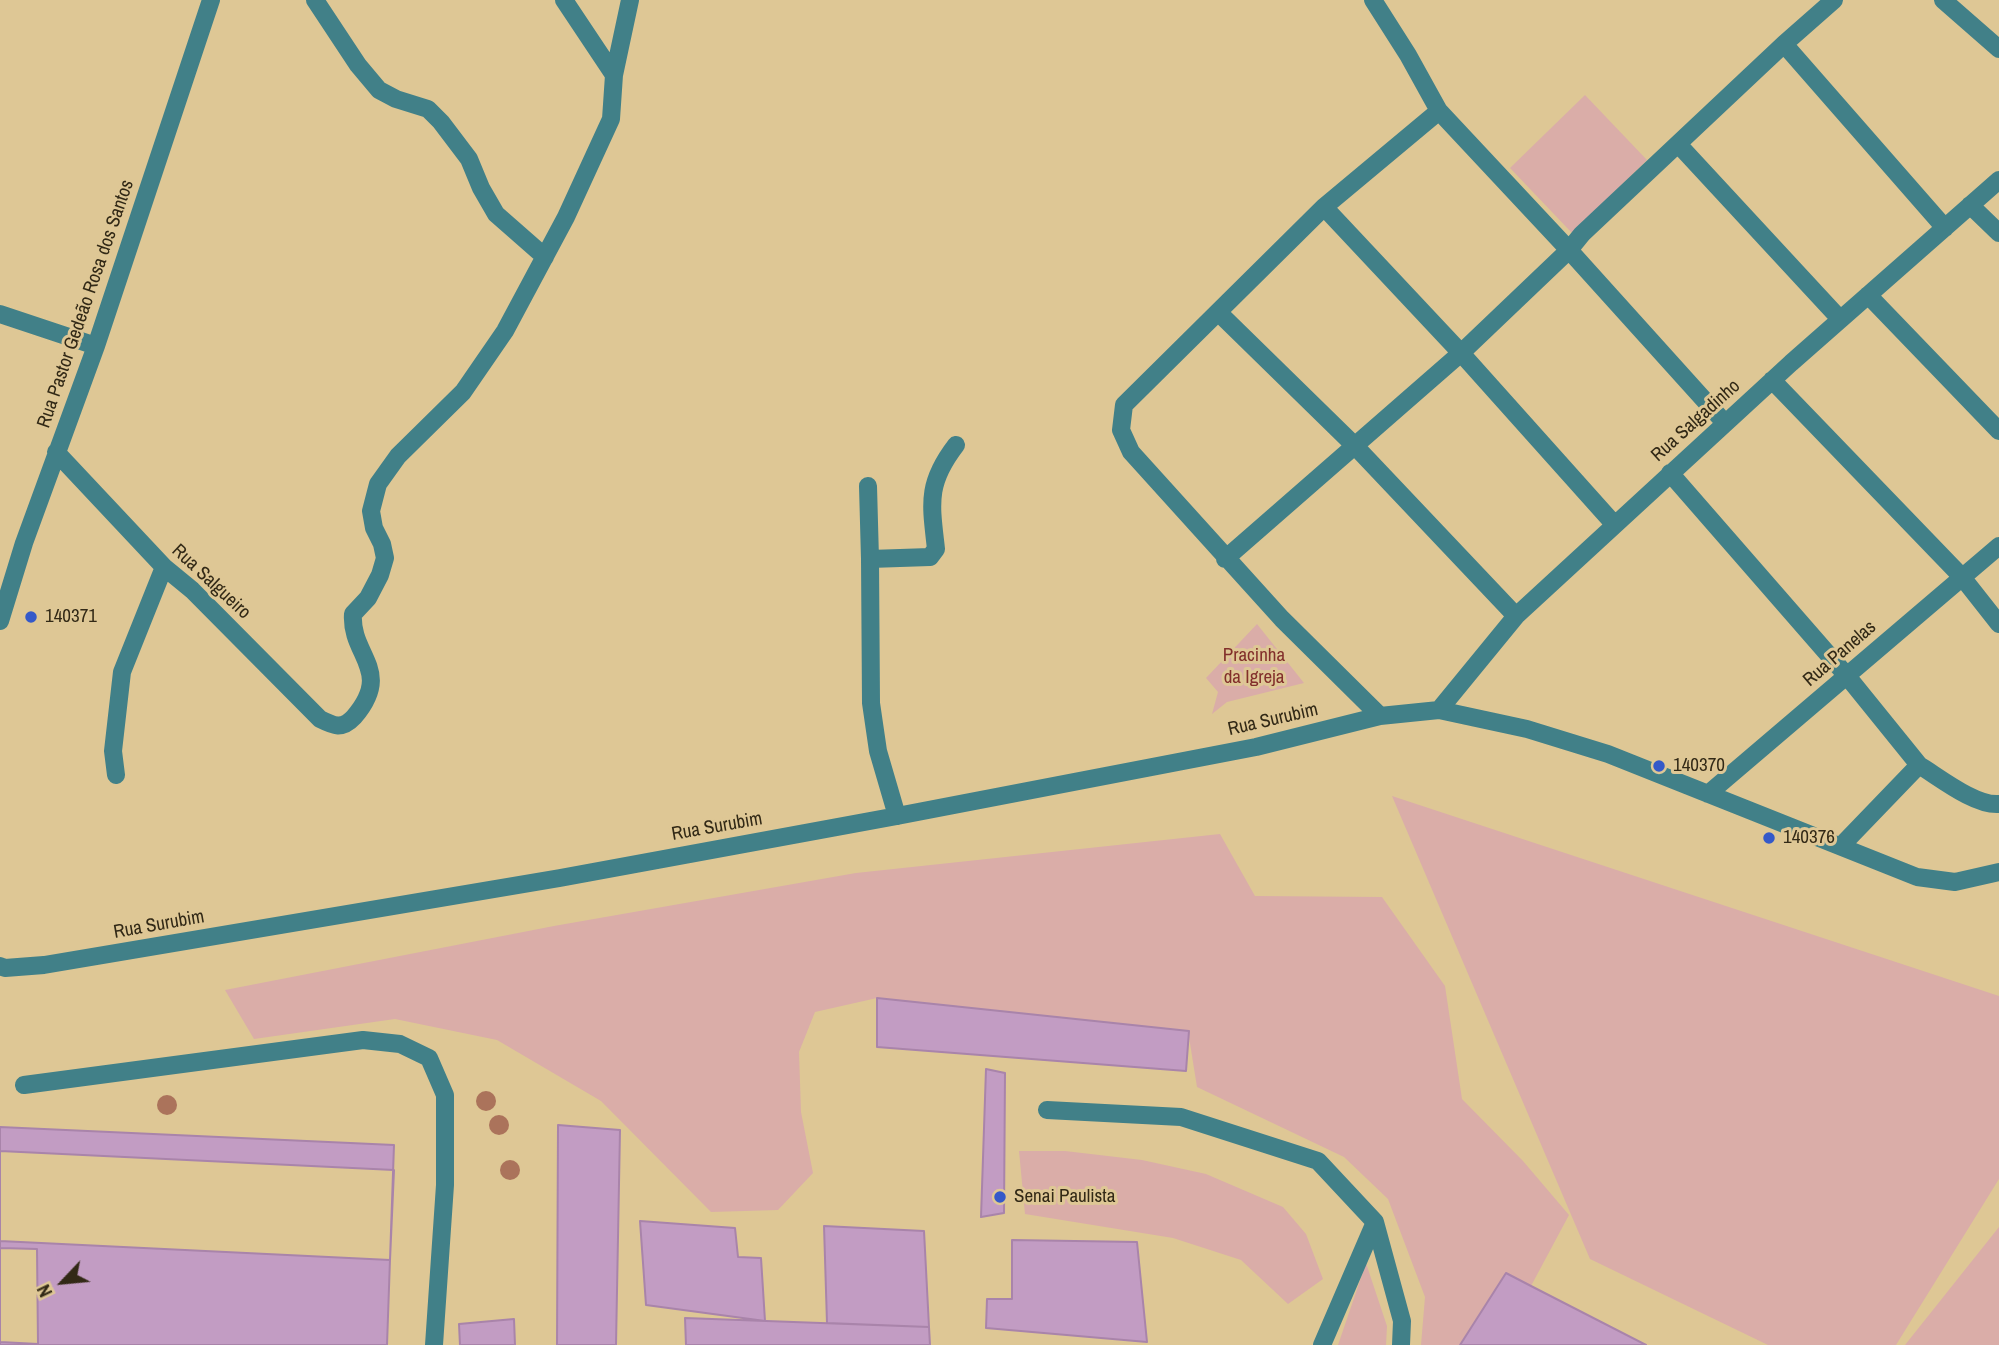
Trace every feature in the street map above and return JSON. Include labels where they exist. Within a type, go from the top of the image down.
[{"type":"street","name":"Rua Pastor Gedeão Rosa dos Santos","points":[[0,621],[24,542],[96,346],[211,0]]},
{"type":"street","points":[[314,0],[358,65],[379,90],[396,99],[428,109],[448,130],[469,159],[496,214],[545,257],[611,119],[614,75],[630,0]]},
{"type":"street","points":[[564,0],[614,75]]},
{"type":"street","points":[[1373,0],[1439,111],[1725,423]]},
{"type":"street","points":[[1225,559],[1461,353],[1569,250],[1582,234],[1834,0]]},
{"type":"street","points":[[1944,0],[1999,49]]},
{"type":"street","points":[[1784,44],[1945,228]]},
{"type":"street","points":[[1380,716],[1225,559],[1131,453],[1121,430],[1121,418],[1124,405],[1324,207],[1439,111]]},
{"type":"street","points":[[1678,144],[1840,319]]},
{"type":"street","name":"Rua Salgadinho","points":[[1439,710],[1516,616],[1772,380],[1999,180]]},
{"type":"street","points":[[1970,205],[1999,233]]},
{"type":"street","points":[[1324,207],[1461,353],[1614,524]]},
{"type":"street","name":"Rua Salgueiro","points":[[57,453],[164,567],[192,590],[320,719],[336,727],[347,725],[366,703],[370,684],[371,670],[352,626],[353,614],[368,598],[385,558],[371,511],[378,484],[398,456],[463,392],[505,331],[545,257]]},
{"type":"street","points":[[1868,295],[1999,431]]},
{"type":"street","points":[[1218,312],[1354,446],[1516,616]]},
{"type":"street","points":[[0,314],[96,346]]},
{"type":"street","points":[[1772,380],[1962,578],[1999,624]]},
{"type":"street","points":[[870,559],[930,557],[936,549],[930,500],[941,464],[956,445]]},
{"type":"street","points":[[1670,473],[1847,676],[1919,765],[1973,798],[1991,805],[1999,804]]},
{"type":"street","points":[[869,486],[871,703],[878,751],[897,816]]},
{"type":"street","name":"Rua Panelas","points":[[1708,794],[1999,545]]},
{"type":"street","points":[[116,775],[113,751],[122,672],[164,567]]},
{"type":"street","points":[[1439,710],[1527,729],[1596,750],[1917,877],[1955,882],[1999,872]]},
{"type":"street","name":"Rua Surubim","points":[[0,966],[5,968],[58,963],[559,878],[1256,747],[1380,716],[1439,710]]},
{"type":"street","points":[[1840,846],[1919,765]]},
{"type":"street","points":[[24,1085],[363,1040],[400,1044],[429,1058],[445,1095],[445,1185],[434,1345]]},
{"type":"street","points":[[1046,1111],[1181,1117],[1318,1161],[1375,1222],[1402,1321],[1401,1345]]},
{"type":"street","points":[[1322,1345],[1375,1222]]},
{"type":"green space","points":[[1585,95],[1647,160],[1572,233],[1510,168]]},
{"type":"green space","name":"Pracinha da Igreja","points":[[1257,624],[1304,683],[1227,702],[1212,714],[1218,692],[1206,678]]},
{"type":"green space","points":[[1392,796],[1999,996],[1999,1179],[1896,1345],[1768,1345],[1590,1259]]},
{"type":"green space","points":[[1220,834],[1255,896],[1382,897],[1445,986],[1462,1099],[1523,1161],[1569,1215],[1531,1286],[1506,1273],[1460,1345],[1421,1345],[1425,1297],[1388,1199],[1344,1157],[1197,1087],[1188,1031],[877,998],[815,1012],[799,1052],[801,1112],[813,1173],[778,1210],[711,1212],[601,1101],[497,1040],[395,1019],[254,1039],[225,990],[554,926],[856,873]]},
{"type":"green space","points":[[1019,1151],[1065,1151],[1142,1160],[1206,1174],[1283,1207],[1306,1234],[1323,1279],[1288,1304],[1241,1260],[1173,1238],[1025,1214]]},
{"type":"green space","points":[[1999,1227],[1999,1345],[1905,1345]]},
{"type":"green space","points":[[1366,1263],[1387,1326],[1386,1345],[1338,1345]]},
{"type":"building","points":[[877,998],[1189,1031],[1186,1071],[877,1047]]},
{"type":"building","points":[[986,1069],[1005,1073],[1004,1213],[981,1217]]},
{"type":"building","points":[[558,1125],[620,1130],[616,1345],[557,1345]]},
{"type":"building","points":[[0,1127],[394,1145],[387,1345],[0,1345]]},
{"type":"building","points":[[0,1151],[394,1170],[390,1260],[0,1241]]},
{"type":"building","points":[[640,1221],[735,1228],[738,1257],[761,1258],[765,1321],[646,1305]]},
{"type":"building","points":[[824,1226],[924,1231],[929,1327],[827,1323]]},
{"type":"building","points":[[1012,1240],[1137,1242],[1147,1342],[986,1328],[987,1299],[1012,1299]]},
{"type":"building","points":[[0,1248],[37,1249],[38,1344],[0,1342]]},
{"type":"building","points":[[1506,1273],[1531,1286],[1646,1345],[1460,1345]]},
{"type":"building","points":[[685,1318],[929,1327],[930,1345],[686,1345]]},
{"type":"building","points":[[514,1319],[515,1345],[460,1345],[459,1324]]},
{"type":"place","name":"140371","points":[[31,617]]},
{"type":"place","name":"140370","points":[[1659,766]]},
{"type":"place","name":"140376","points":[[1769,838]]},
{"type":"place","name":"Senai Paulista","points":[[1000,1197]]}]
